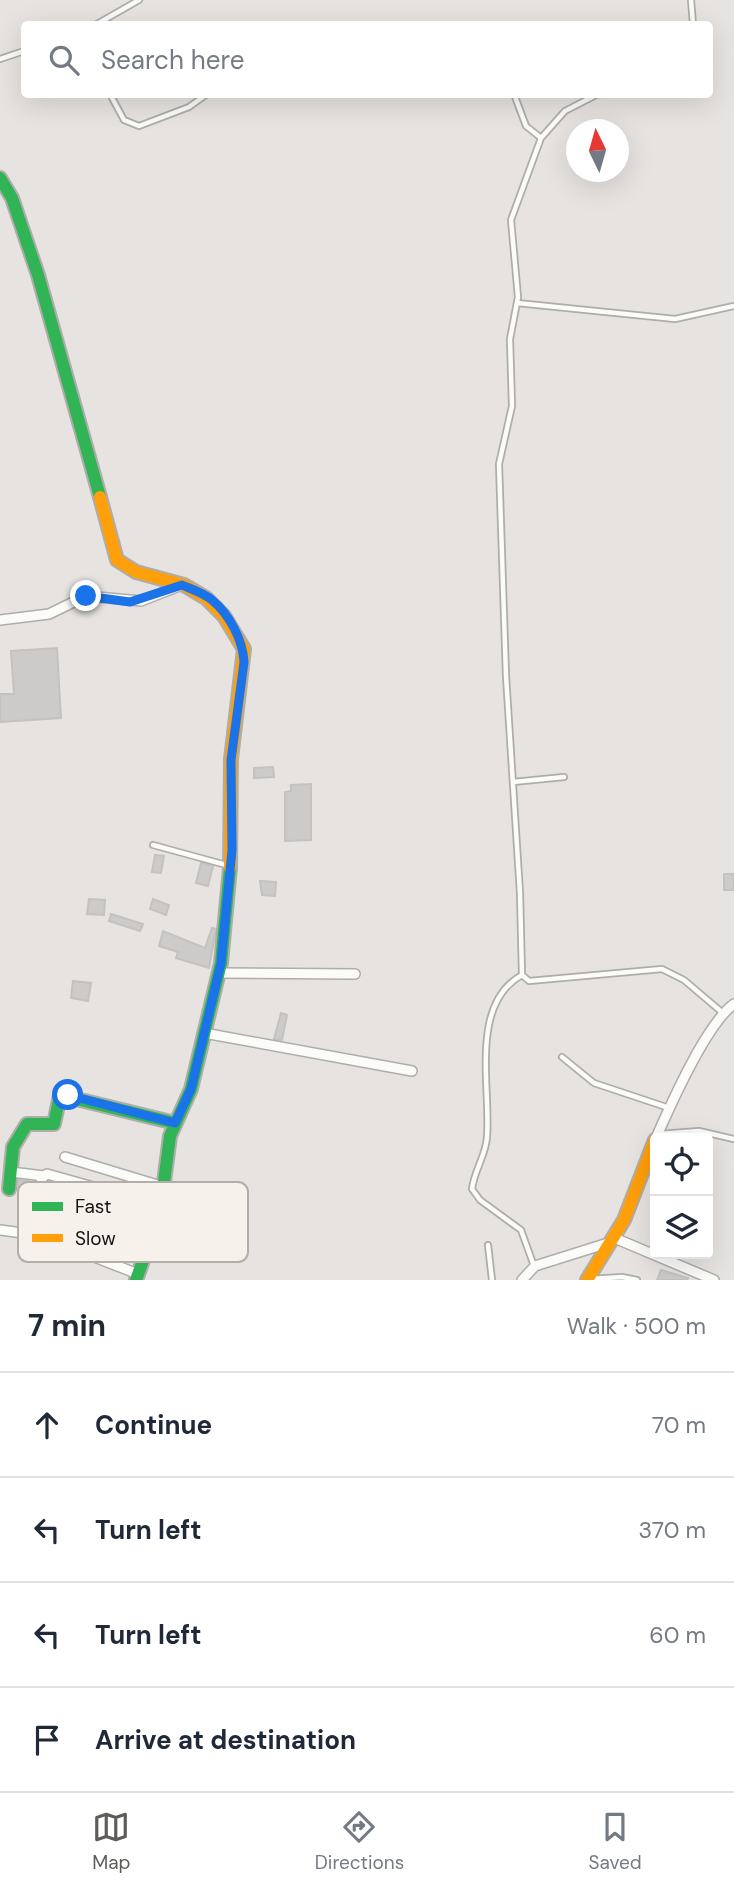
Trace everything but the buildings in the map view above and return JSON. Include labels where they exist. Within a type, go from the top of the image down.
[{"type":"street","points":[[0,178],[12,198],[38,275],[117,560],[143,576],[182,585],[211,599],[238,634],[244,649],[231,760],[230,866],[219,973],[191,1089],[175,1123],[166,1156],[164,1182]]},
{"type":"street","points":[[0,620],[49,614],[86,596],[141,601],[182,585]]},
{"type":"street","points":[[219,973],[355,974]]},
{"type":"street","points":[[658,1133],[669,1108],[730,1009]]},
{"type":"street","points":[[204,1032],[412,1071]]},
{"type":"street","points":[[9,1189],[13,1147],[25,1125],[54,1124],[60,1095],[175,1123]]},
{"type":"street","points":[[587,1280],[624,1220],[650,1153]]},
{"type":"street","points":[[65,1157],[148,1182]]},
{"type":"street","points":[[11,1172],[52,1175],[77,1182]]},
{"type":"street","points":[[42,1182],[44,1176]]},
{"type":"street","points":[[0,1230],[18,1232]]},
{"type":"street","points":[[522,1280],[535,1266],[610,1240],[714,1280]]},
{"type":"street","points":[[100,1262],[137,1277]]},
{"type":"lane","points":[[102,21],[139,0]]},
{"type":"lane","points":[[691,0],[693,21]]},
{"type":"lane","points":[[0,59],[21,52]]},
{"type":"lane","points":[[112,98],[124,120],[139,126],[189,107],[201,98]]},
{"type":"lane","points":[[516,98],[526,126],[541,138]]},
{"type":"lane","points":[[590,98],[565,111],[541,138],[511,220],[517,303],[510,339],[512,406],[499,464],[522,975],[529,981],[662,969],[730,1009]]},
{"type":"lane","points":[[517,303],[675,319],[734,306]]},
{"type":"lane","points":[[513,782],[564,777]]},
{"type":"lane","points":[[153,845],[230,866]]},
{"type":"lane","points":[[522,975],[504,986],[489,1031],[484,1061],[487,1140],[472,1189],[480,1200],[521,1230],[535,1266]]},
{"type":"lane","points":[[562,1057],[594,1083],[669,1108]]},
{"type":"lane","points":[[685,1133],[708,1133]]},
{"type":"lane","points":[[713,1134],[734,1139]]},
{"type":"lane","points":[[488,1245],[492,1280]]},
{"type":"lane","points":[[587,1280],[606,1277],[637,1280]]},
{"type":"traffic: fast","points":[[0,178],[12,198],[38,275],[100,497]]},
{"type":"traffic: fast","points":[[164,1182],[170,1136],[191,1089],[221,963],[230,868]]},
{"type":"traffic: fast","points":[[9,1189],[13,1147],[27,1124],[54,1124],[60,1095],[175,1123]]},
{"type":"traffic: fast","points":[[136,1280],[142,1262]]},
{"type":"traffic: slow","points":[[100,497],[117,560],[136,572],[184,585],[206,598],[224,616],[244,649],[231,759],[230,868]]},
{"type":"traffic: slow","points":[[587,1280],[624,1220],[650,1153]]},
{"type":"route","points":[[68,1095],[175,1123],[191,1089],[221,963],[232,850],[231,760],[244,662],[244,649],[238,634],[211,599],[182,585],[141,601],[86,596]]}]
